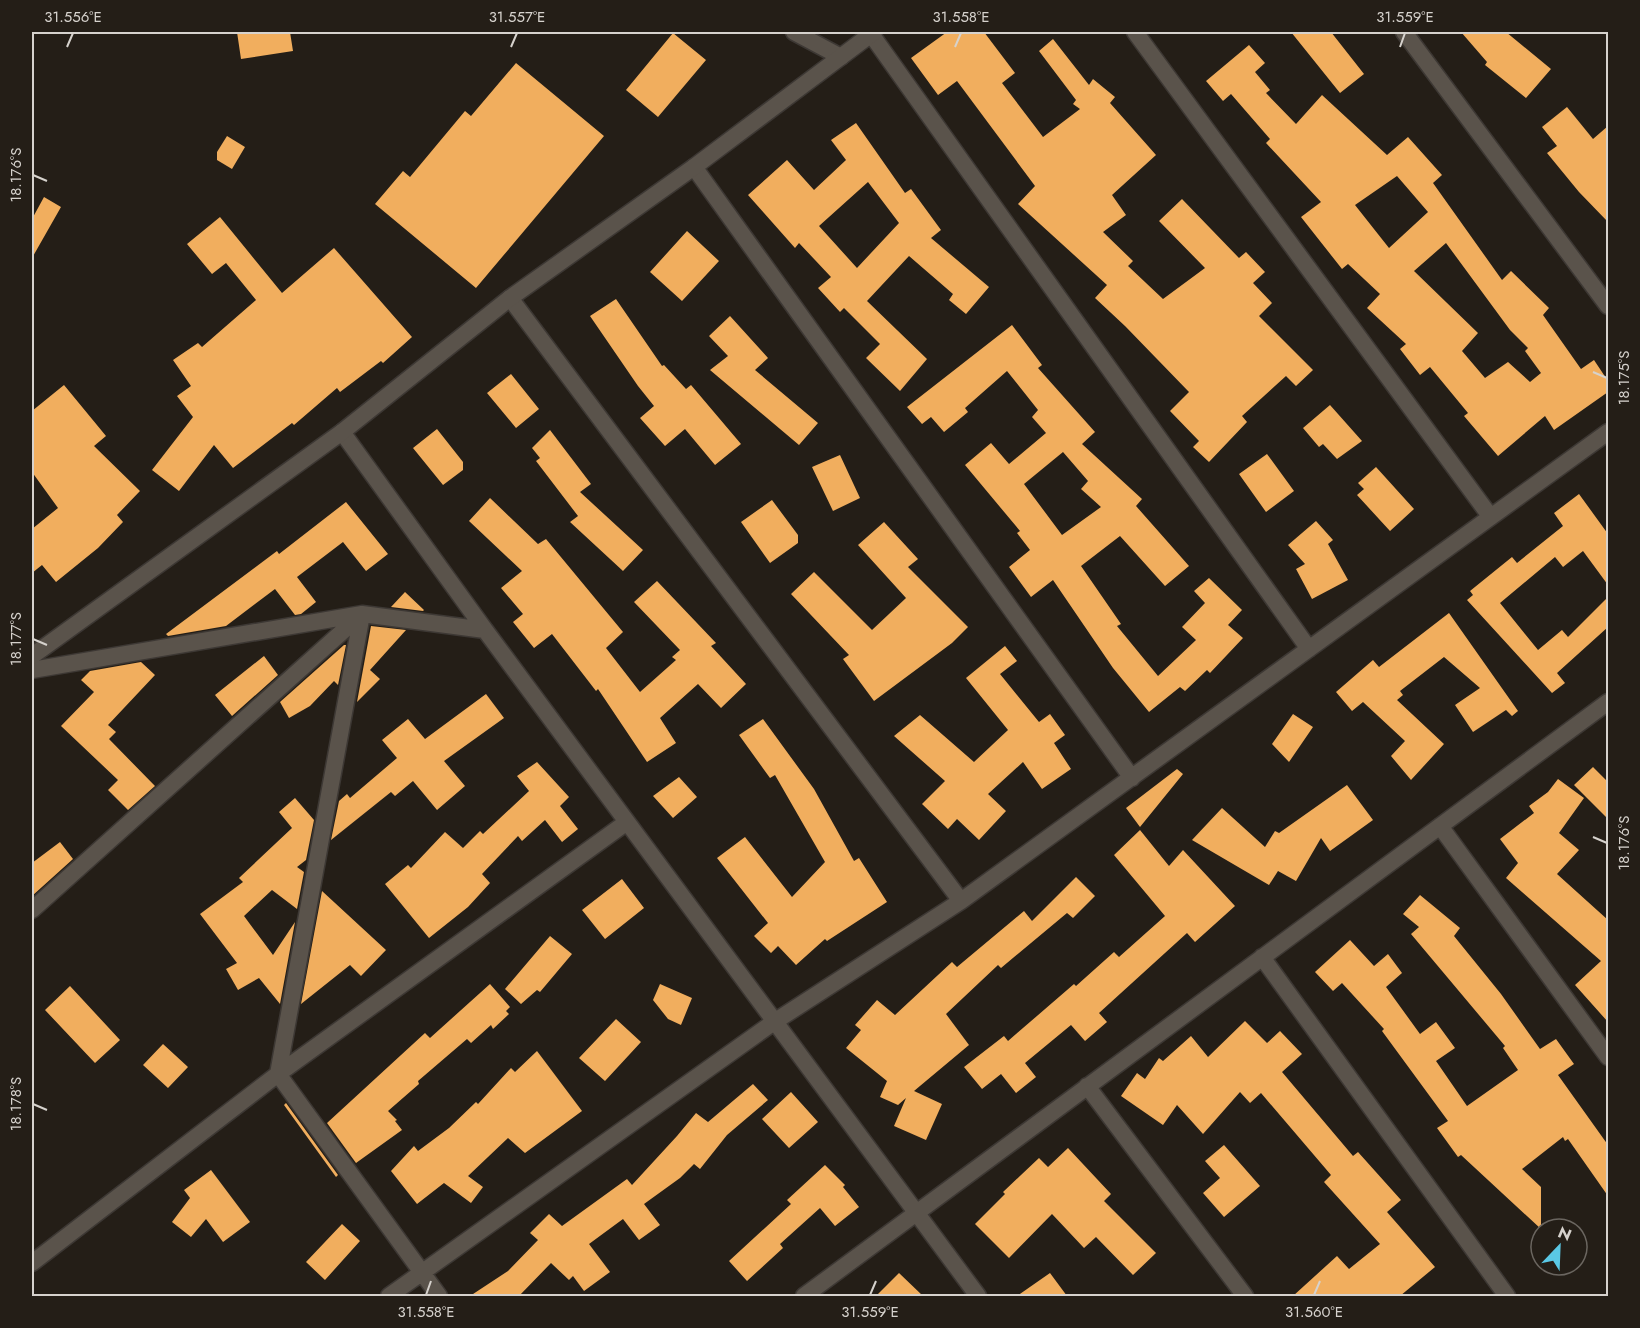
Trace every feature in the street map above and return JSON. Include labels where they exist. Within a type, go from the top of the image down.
[{"type":"street","points":[[794,32],[841,57]]},
{"type":"street","points":[[32,656],[342,432],[510,298],[694,167],[873,32],[1309,649]]},
{"type":"street","points":[[1135,32],[1490,516]]},
{"type":"street","points":[[1404,32],[1608,306]]},
{"type":"street","points":[[694,167],[1132,778]]},
{"type":"street","points":[[510,298],[961,901]]},
{"type":"street","points":[[342,432],[485,630],[978,1296]]},
{"type":"street","points":[[389,1296],[774,1022],[961,901],[1608,432]]},
{"type":"street","points":[[32,670],[362,614],[485,630]]},
{"type":"street","points":[[32,910],[362,614]]},
{"type":"street","points":[[362,614],[278,1074],[439,1296]]},
{"type":"street","points":[[804,1296],[915,1212],[1608,704]]},
{"type":"street","points":[[32,1263],[278,1074],[627,822]]},
{"type":"street","points":[[1440,826],[1608,1057]]},
{"type":"street","points":[[1262,957],[1507,1296]]},
{"type":"street","points":[[1087,1086],[1245,1296]]},
{"type":"building","points":[[237,32],[290,32],[293,51],[241,59]]},
{"type":"building","points":[[947,32],[984,32],[1015,73],[1002,83],[1043,137],[1080,109],[1073,104],[1076,100],[1039,51],[1053,39],[1089,85],[1093,79],[1115,97],[1110,103],[1156,155],[1112,195],[1126,215],[1103,232],[1133,261],[1128,266],[1163,299],[1205,268],[1159,221],[1182,199],[1239,258],[1246,252],[1265,272],[1253,283],[1272,303],[1259,316],[1313,370],[1296,386],[1286,376],[1242,416],[1247,422],[1209,462],[1193,447],[1199,441],[1170,411],[1189,392],[1095,298],[1107,285],[1018,204],[1035,186],[957,81],[938,95],[911,58]]},
{"type":"building","points":[[1291,32],[1331,32],[1364,74],[1340,93]]},
{"type":"building","points":[[1461,32],[1506,32],[1551,69],[1526,98],[1485,65],[1487,62]]},
{"type":"building","points":[[673,33],[706,60],[658,117],[626,90]]},
{"type":"building","points":[[1249,45],[1265,63],[1255,72],[1270,90],[1266,93],[1296,124],[1322,95],[1387,155],[1408,137],[1442,175],[1433,183],[1502,280],[1511,271],[1549,308],[1543,315],[1581,369],[1594,360],[1608,381],[1608,392],[1554,430],[1545,416],[1498,456],[1464,416],[1468,413],[1430,367],[1420,375],[1400,349],[1406,344],[1367,308],[1380,294],[1348,264],[1342,269],[1301,217],[1321,202],[1266,143],[1270,139],[1231,94],[1223,101],[1206,81]],"holes":[[[1397,176],[1428,212],[1389,248],[1355,205]],[[1446,243],[1510,330],[1528,348],[1525,351],[1541,373],[1530,382],[1508,362],[1485,378],[1462,351],[1478,333],[1414,271]]]},
{"type":"building","points":[[516,63],[604,136],[476,288],[375,204],[403,171],[410,177],[465,111],[471,116]]},
{"type":"building","points":[[1567,107],[1593,139],[1608,126],[1608,222],[1579,192],[1547,153],[1557,146],[1542,127]]},
{"type":"building","points":[[856,123],[905,193],[911,189],[941,230],[931,238],[989,287],[966,314],[949,300],[953,294],[909,256],[867,301],[927,359],[900,391],[866,358],[880,344],[844,308],[840,312],[818,288],[831,277],[799,243],[795,248],[748,195],[787,160],[814,190],[846,160],[831,140]],"holes":[[[868,182],[899,223],[857,268],[819,226]]]},
{"type":"building","points":[[227,136],[245,147],[232,169],[217,160],[217,152]]},
{"type":"building","points":[[44,197],[61,207],[32,258],[32,219]]},
{"type":"building","points":[[220,217],[282,293],[334,248],[412,337],[383,363],[381,361],[340,392],[337,388],[294,425],[292,423],[233,468],[214,445],[179,491],[152,470],[193,417],[177,396],[191,386],[173,360],[198,343],[202,347],[256,300],[226,263],[212,274],[187,244]]},
{"type":"building","points":[[687,231],[719,261],[682,301],[650,272]]},
{"type":"building","points":[[616,299],[662,366],[664,365],[686,389],[691,385],[741,444],[715,465],[685,429],[665,446],[640,418],[654,406],[590,316]]},
{"type":"building","points":[[730,316],[768,358],[755,370],[818,423],[799,445],[710,370],[728,356],[709,336]]},
{"type":"building","points":[[1012,325],[1042,365],[1038,368],[1095,432],[1082,444],[1142,499],[1136,506],[1189,566],[1165,586],[1120,536],[1081,566],[1121,624],[1117,626],[1158,676],[1196,640],[1182,627],[1205,603],[1194,591],[1209,578],[1242,610],[1228,625],[1243,638],[1210,673],[1207,670],[1185,691],[1180,687],[1149,712],[1113,668],[1053,580],[1031,597],[1009,567],[1030,550],[1017,533],[1020,531],[965,465],[991,443],[1009,464],[1046,433],[1032,417],[1038,410],[1007,371],[965,408],[968,412],[944,432],[931,417],[922,424],[907,407]],"holes":[[[1063,452],[1088,481],[1081,489],[1101,507],[1062,535],[1024,484]]]},
{"type":"building","points":[[511,374],[539,409],[516,428],[487,393]]},
{"type":"building","points":[[64,385],[106,436],[94,446],[140,491],[117,515],[123,522],[98,548],[56,582],[42,565],[32,573],[32,529],[58,508],[32,472],[32,411]]},
{"type":"building","points":[[1330,405],[1362,441],[1337,459],[1323,444],[1319,447],[1303,428]]},
{"type":"building","points":[[437,429],[463,462],[463,470],[443,485],[413,448]]},
{"type":"building","points":[[550,430],[591,484],[580,492],[643,550],[623,571],[570,522],[578,516],[536,461],[540,458],[532,448]]},
{"type":"building","points":[[1267,454],[1294,491],[1266,512],[1239,474]]},
{"type":"building","points":[[840,455],[860,498],[833,511],[812,467]]},
{"type":"building","points":[[1376,467],[1414,509],[1390,531],[1357,495],[1364,489],[1358,483]]},
{"type":"building","points":[[1579,494],[1608,534],[1608,585],[1583,551],[1563,567],[1555,557],[1500,603],[1538,650],[1562,630],[1568,637],[1608,597],[1608,627],[1557,673],[1565,683],[1552,693],[1467,600],[1473,595],[1470,591],[1512,557],[1517,563],[1563,526],[1554,513]]},
{"type":"building","points":[[490,498],[538,544],[546,539],[623,632],[606,648],[640,692],[676,660],[672,657],[680,650],[634,602],[657,581],[716,643],[711,646],[746,684],[721,708],[698,684],[660,718],[676,743],[647,762],[598,689],[596,691],[552,634],[534,648],[513,622],[523,614],[501,588],[522,571],[469,521]]},
{"type":"building","points":[[772,500],[798,535],[798,543],[770,563],[741,522]]},
{"type":"building","points":[[346,502],[388,554],[366,571],[343,542],[297,577],[316,602],[301,614],[295,615],[275,589],[226,626],[168,636],[166,634],[277,551],[279,554]]},
{"type":"building","points":[[1316,521],[1333,540],[1328,544],[1348,580],[1312,599],[1296,569],[1305,564],[1288,545]]},
{"type":"building","points":[[884,522],[918,559],[908,567],[968,627],[952,643],[874,701],[843,659],[849,655],[791,594],[814,572],[872,630],[906,598],[858,545]]},
{"type":"building","points":[[405,592],[424,610],[423,611],[391,607]]},
{"type":"building","points":[[1449,613],[1518,711],[1512,716],[1506,710],[1473,732],[1455,705],[1480,688],[1444,657],[1400,691],[1403,695],[1397,700],[1444,744],[1411,780],[1391,756],[1405,741],[1363,702],[1352,711],[1336,692],[1373,660],[1379,667]]},
{"type":"building","points":[[371,626],[406,630],[370,670],[380,679],[357,702]]},
{"type":"building","points":[[346,645],[338,685],[334,681],[310,706],[289,718],[280,702]]},
{"type":"building","points":[[1005,646],[1017,661],[1000,674],[1039,722],[1050,714],[1065,735],[1054,743],[1071,769],[1042,789],[1023,762],[988,794],[1006,811],[979,840],[957,819],[948,829],[922,804],[945,781],[894,736],[920,715],[974,762],[1008,730],[966,678]]},
{"type":"building","points":[[264,656],[278,675],[232,716],[215,695]]},
{"type":"building","points":[[141,662],[155,675],[108,725],[116,732],[109,739],[155,786],[128,810],[108,790],[118,780],[61,726],[94,692],[81,680],[90,671]]},
{"type":"building","points":[[486,694],[504,718],[444,761],[465,786],[437,810],[413,781],[395,796],[391,792],[331,840],[339,801],[347,794],[350,798],[397,758],[382,740],[408,719],[425,739]]},
{"type":"building","points":[[1293,714],[1313,727],[1289,762],[1272,744]]},
{"type":"building","points":[[763,719],[814,789],[854,861],[859,858],[887,902],[827,941],[825,939],[796,965],[778,946],[771,953],[754,936],[768,923],[717,858],[745,837],[792,897],[825,862],[775,775],[770,778],[739,735]]},
{"type":"building","points":[[537,762],[569,797],[560,806],[578,829],[562,842],[545,820],[522,841],[518,836],[482,874],[490,883],[468,907],[429,938],[385,884],[408,865],[411,868],[445,832],[463,848],[480,831],[483,834],[529,791],[517,776]]},
{"type":"building","points":[[1593,767],[1608,782],[1608,819],[1574,785]]},
{"type":"building","points":[[1177,769],[1183,774],[1140,827],[1126,808]]},
{"type":"building","points":[[679,777],[697,797],[673,818],[653,796]]},
{"type":"building","points":[[1558,779],[1584,798],[1559,833],[1579,850],[1557,874],[1608,920],[1608,1022],[1575,985],[1601,961],[1506,878],[1518,863],[1500,839],[1534,813],[1529,806],[1548,792]]},
{"type":"building","points":[[1347,785],[1373,820],[1330,851],[1321,838],[1296,881],[1278,871],[1269,885],[1192,840],[1222,808],[1265,847],[1275,831],[1279,833]]},
{"type":"building","points":[[295,798],[314,820],[306,860],[297,867],[304,872],[297,909],[272,890],[244,916],[273,955],[295,922],[280,1004],[259,978],[238,990],[226,969],[237,963],[200,914],[243,882],[239,878],[292,828],[279,812]]},
{"type":"building","points":[[1140,830],[1169,866],[1183,850],[1235,906],[1195,942],[1187,933],[1099,1013],[1107,1022],[1085,1041],[1071,1025],[1025,1063],[1036,1077],[1016,1093],[1001,1074],[982,1089],[964,1067],[1004,1036],[1008,1041],[1114,952],[1119,957],[1165,916],[1114,855]]},
{"type":"building","points":[[60,842],[73,859],[32,896],[32,863]]},
{"type":"building","points":[[1076,877],[1095,896],[1073,918],[1067,913],[1001,968],[998,965],[946,1014],[969,1045],[914,1091],[942,1104],[926,1140],[894,1126],[906,1098],[898,1105],[880,1097],[887,1081],[846,1048],[861,1030],[855,1025],[877,1000],[895,1015],[952,962],[957,967],[1024,911],[1032,921]]},
{"type":"building","points":[[622,879],[644,908],[605,939],[582,910]]},
{"type":"building","points":[[322,891],[386,950],[361,976],[350,965],[301,1004]]},
{"type":"building","points":[[1420,895],[1460,928],[1454,936],[1501,994],[1540,1049],[1556,1039],[1574,1064],[1558,1075],[1608,1145],[1608,1196],[1568,1139],[1565,1141],[1563,1137],[1522,1169],[1541,1187],[1541,1217],[1529,1218],[1461,1155],[1458,1157],[1437,1128],[1448,1121],[1382,1031],[1384,1029],[1342,983],[1333,991],[1315,972],[1350,940],[1374,966],[1388,954],[1402,973],[1386,987],[1420,1034],[1436,1022],[1455,1048],[1436,1061],[1467,1106],[1518,1070],[1503,1048],[1505,1046],[1411,934],[1419,927],[1403,914]]},
{"type":"building","points":[[550,936],[572,954],[540,992],[537,990],[521,1004],[505,989]]},
{"type":"building","points":[[490,984],[510,1007],[506,1011],[509,1014],[493,1029],[491,1025],[471,1043],[467,1039],[418,1081],[419,1084],[388,1111],[397,1120],[395,1121],[402,1130],[356,1163],[327,1123],[425,1033],[430,1038]]},
{"type":"building","points":[[660,984],[692,998],[681,1025],[668,1019],[653,1000]]},
{"type":"building","points":[[70,986],[120,1040],[95,1063],[45,1010]]},
{"type":"building","points":[[616,1019],[641,1042],[605,1081],[579,1058]]},
{"type":"building","points":[[1245,1021],[1267,1043],[1280,1031],[1302,1054],[1282,1072],[1353,1156],[1358,1152],[1401,1200],[1387,1212],[1435,1267],[1400,1296],[1293,1296],[1337,1256],[1349,1269],[1380,1244],[1324,1182],[1331,1175],[1261,1093],[1250,1103],[1240,1092],[1203,1134],[1177,1105],[1163,1125],[1121,1096],[1137,1073],[1145,1079],[1159,1058],[1163,1061],[1191,1036],[1208,1057]]},
{"type":"building","points":[[163,1044],[188,1067],[168,1088],[143,1065]]},
{"type":"building","points":[[537,1051],[582,1111],[525,1153],[508,1138],[468,1176],[483,1187],[471,1203],[444,1183],[417,1204],[391,1171],[414,1146],[418,1151],[449,1128],[476,1102],[478,1104],[511,1068],[515,1072]]},
{"type":"building","points":[[753,1084],[768,1100],[727,1135],[700,1169],[694,1164],[680,1178],[644,1204],[660,1225],[639,1240],[623,1219],[589,1244],[610,1272],[584,1291],[573,1276],[569,1280],[551,1263],[519,1296],[470,1296],[508,1271],[538,1240],[530,1233],[549,1214],[562,1226],[627,1179],[632,1185],[696,1113],[708,1122]]},
{"type":"building","points":[[791,1092],[818,1122],[789,1148],[762,1119]]},
{"type":"building","points":[[286,1103],[338,1175],[336,1177],[284,1105]]},
{"type":"building","points":[[1224,1145],[1260,1186],[1224,1217],[1203,1193],[1220,1178],[1205,1161]]},
{"type":"building","points":[[1068,1148],[1111,1194],[1104,1201],[1156,1253],[1133,1275],[1096,1237],[1084,1248],[1052,1214],[1009,1258],[975,1224],[1005,1194],[1003,1192],[1039,1158],[1048,1167]]},
{"type":"building","points":[[825,1165],[845,1185],[843,1187],[859,1207],[835,1226],[820,1208],[780,1244],[783,1248],[747,1281],[729,1261],[791,1204],[787,1200]]},
{"type":"building","points":[[211,1170],[250,1222],[223,1242],[206,1219],[191,1237],[172,1222],[190,1198],[184,1190]]},
{"type":"building","points":[[342,1224],[360,1241],[325,1280],[306,1262]]},
{"type":"building","points":[[899,1273],[923,1296],[876,1296]]},
{"type":"building","points":[[1050,1273],[1067,1296],[1017,1296]]}]
